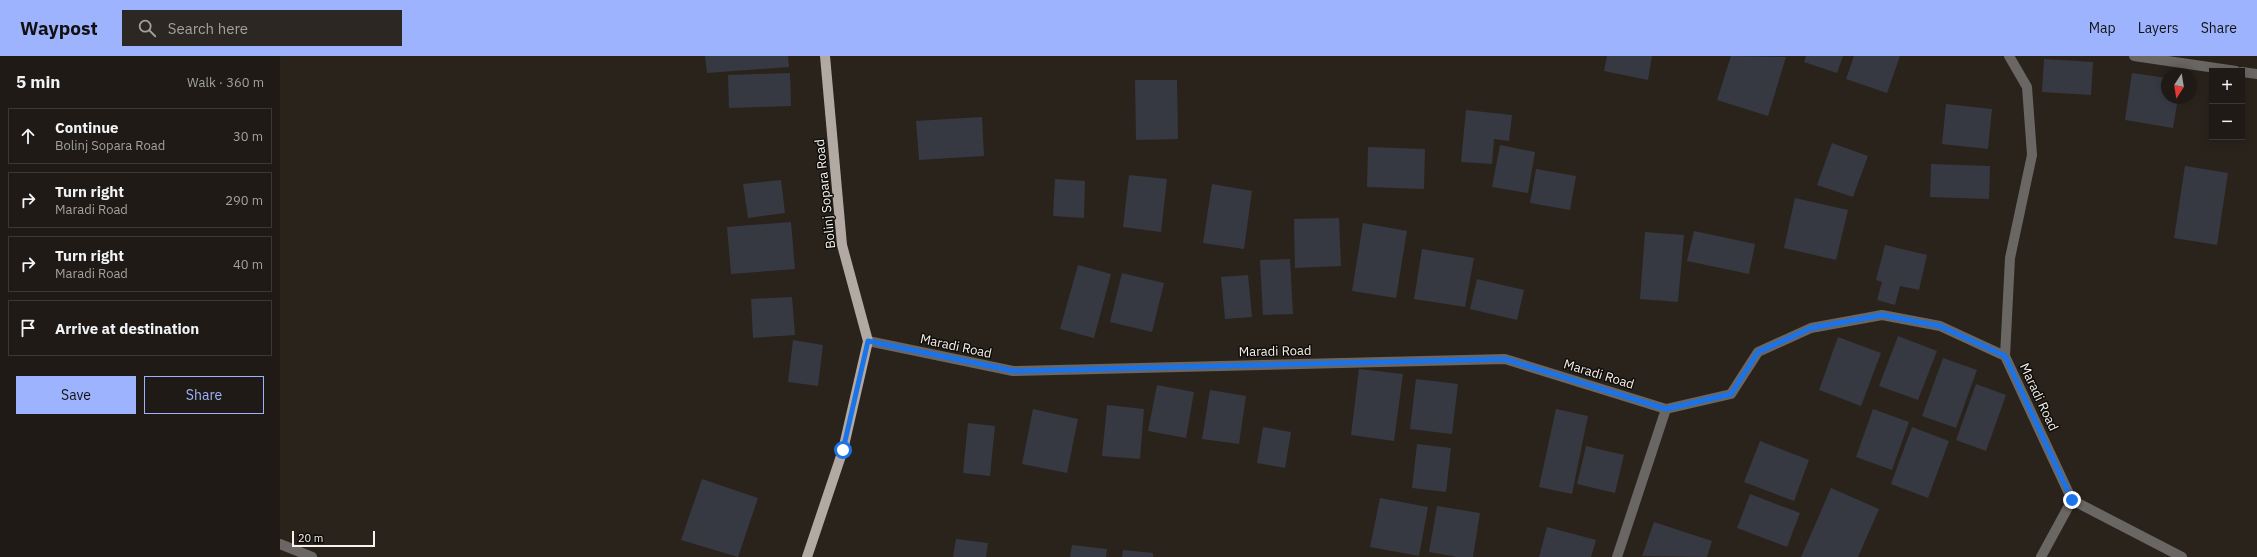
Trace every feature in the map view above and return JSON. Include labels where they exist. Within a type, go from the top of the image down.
[{"type":"main road","name":"Bolinj Sopara Road","points":[[807,557],[843,450],[868,341],[842,245],[825,56]]},
{"type":"street","points":[[2134,56],[2216,68]]},
{"type":"street","points":[[2005,356],[2010,258],[2032,155],[2026,87],[2012,58]]},
{"type":"street","points":[[2245,72],[2257,74]]},
{"type":"street","name":"Maradi Road","points":[[868,341],[1014,371],[1505,359],[1666,409],[1731,394],[1758,352],[1811,328],[1882,315],[1940,326],[2005,356],[2072,500]]},
{"type":"street","points":[[1617,557],[1666,409]]},
{"type":"street","points":[[2041,557],[2072,500],[2182,557]]},
{"type":"street","points":[[280,544],[312,557]]},
{"type":"building","points":[[705,56],[788,56],[789,67],[707,73]]},
{"type":"building","points":[[1607,56],[1652,56],[1648,80],[1604,71]]},
{"type":"building","points":[[1731,56],[1786,57],[1768,116],[1717,100]]},
{"type":"building","points":[[1806,56],[1843,56],[1837,73],[1804,62]]},
{"type":"building","points":[[1854,56],[1900,56],[1887,93],[1846,79]]},
{"type":"building","points":[[2044,59],[2093,62],[2091,95],[2042,92]]},
{"type":"building","points":[[790,73],[791,106],[729,108],[728,75]]},
{"type":"building","points":[[2132,73],[2161,77],[2161,104],[2177,104],[2173,128],[2125,120]]},
{"type":"building","points":[[1135,80],[1177,80],[1178,139],[1136,140]]},
{"type":"building","points":[[1946,104],[1992,109],[1988,149],[1942,144]]},
{"type":"building","points":[[1466,110],[1512,115],[1509,141],[1494,139],[1492,164],[1461,162]]},
{"type":"building","points":[[982,117],[984,156],[919,160],[916,121]]},
{"type":"building","points":[[1832,143],[1868,156],[1853,197],[1817,185]]},
{"type":"building","points":[[1500,145],[1535,152],[1528,193],[1492,187]]},
{"type":"building","points":[[1368,147],[1425,149],[1424,189],[1367,187]]},
{"type":"building","points":[[1931,164],[1990,166],[1989,199],[1930,197]]},
{"type":"building","points":[[2185,166],[2228,173],[2217,245],[2174,238]]},
{"type":"building","points":[[1536,169],[1576,176],[1570,210],[1530,203]]},
{"type":"building","points":[[1129,175],[1167,179],[1161,232],[1123,227]]},
{"type":"building","points":[[1055,179],[1085,181],[1084,218],[1053,216]]},
{"type":"building","points":[[781,180],[785,213],[748,218],[743,184]]},
{"type":"building","points":[[1212,184],[1252,191],[1244,249],[1203,243]]},
{"type":"building","points":[[1795,198],[1848,210],[1836,260],[1784,248]]},
{"type":"building","points":[[1339,218],[1341,266],[1295,268],[1294,219]]},
{"type":"building","points":[[791,222],[795,269],[731,274],[727,227]]},
{"type":"building","points":[[1363,223],[1407,231],[1396,298],[1352,291]]},
{"type":"building","points":[[1694,231],[1755,244],[1749,274],[1687,261]]},
{"type":"building","points":[[1645,232],[1684,235],[1678,302],[1640,299]]},
{"type":"building","points":[[1885,245],[1927,255],[1919,290],[1900,286],[1895,305],[1877,300],[1882,282],[1876,280]]},
{"type":"building","points":[[1422,249],[1474,258],[1465,307],[1414,299]]},
{"type":"building","points":[[1290,259],[1293,314],[1263,315],[1260,260]]},
{"type":"building","points":[[1078,265],[1111,274],[1094,338],[1060,329]]},
{"type":"building","points":[[1122,273],[1164,283],[1152,332],[1110,322]]},
{"type":"building","points":[[1248,275],[1252,317],[1225,319],[1221,277]]},
{"type":"building","points":[[1477,279],[1524,290],[1517,320],[1470,309]]},
{"type":"building","points":[[792,297],[795,335],[753,338],[751,299]]},
{"type":"building","points":[[1898,336],[1937,351],[1918,400],[1879,386]]},
{"type":"building","points":[[1838,337],[1881,353],[1861,406],[1819,390]]},
{"type":"building","points":[[793,340],[823,345],[818,386],[788,382]]},
{"type":"building","points":[[1943,358],[1977,370],[1956,428],[1922,416]]},
{"type":"building","points":[[1359,369],[1403,374],[1394,441],[1351,435]]},
{"type":"building","points":[[1416,379],[1458,384],[1452,434],[1410,429]]},
{"type":"building","points":[[1976,384],[2006,395],[1986,451],[1956,440]]},
{"type":"building","points":[[1157,385],[1194,392],[1186,438],[1148,431]]},
{"type":"building","points":[[1210,390],[1246,396],[1239,444],[1202,439]]},
{"type":"building","points":[[1107,405],[1144,409],[1140,459],[1102,456]]},
{"type":"building","points":[[1033,409],[1078,419],[1067,473],[1022,464]]},
{"type":"building","points":[[1556,409],[1588,416],[1572,494],[1539,487]]},
{"type":"building","points":[[1873,409],[1909,422],[1892,470],[1856,457]]},
{"type":"building","points":[[968,423],[995,426],[990,476],[963,473]]},
{"type":"building","points":[[1263,427],[1291,432],[1285,468],[1257,463]]},
{"type":"building","points":[[1912,427],[1949,441],[1928,498],[1891,484]]},
{"type":"building","points":[[1760,441],[1809,460],[1794,501],[1744,482]]},
{"type":"building","points":[[1417,444],[1451,448],[1446,492],[1412,488]]},
{"type":"building","points":[[1586,446],[1624,455],[1615,493],[1577,484]]},
{"type":"building","points":[[702,479],[758,498],[738,557],[681,540]]},
{"type":"building","points":[[1831,488],[1879,509],[1858,557],[1801,557]]},
{"type":"building","points":[[1750,494],[1800,513],[1787,547],[1737,528]]},
{"type":"building","points":[[1380,498],[1428,507],[1419,556],[1370,547]]},
{"type":"building","points":[[1437,506],[1480,513],[1473,557],[1457,557],[1429,552]]},
{"type":"building","points":[[1654,522],[1712,541],[1707,557],[1642,556]]},
{"type":"building","points":[[1547,527],[1596,540],[1591,557],[1539,557]]},
{"type":"building","points":[[956,539],[988,543],[986,557],[953,557]]},
{"type":"building","points":[[1072,545],[1107,549],[1106,557],[1070,557]]},
{"type":"building","points":[[1123,550],[1153,553],[1153,557],[1122,557]]},
{"type":"route","points":[[843,450],[868,341],[1014,371],[1505,359],[1666,409],[1731,394],[1758,352],[1811,328],[1882,315],[1940,326],[2005,356],[2072,500]]}]
